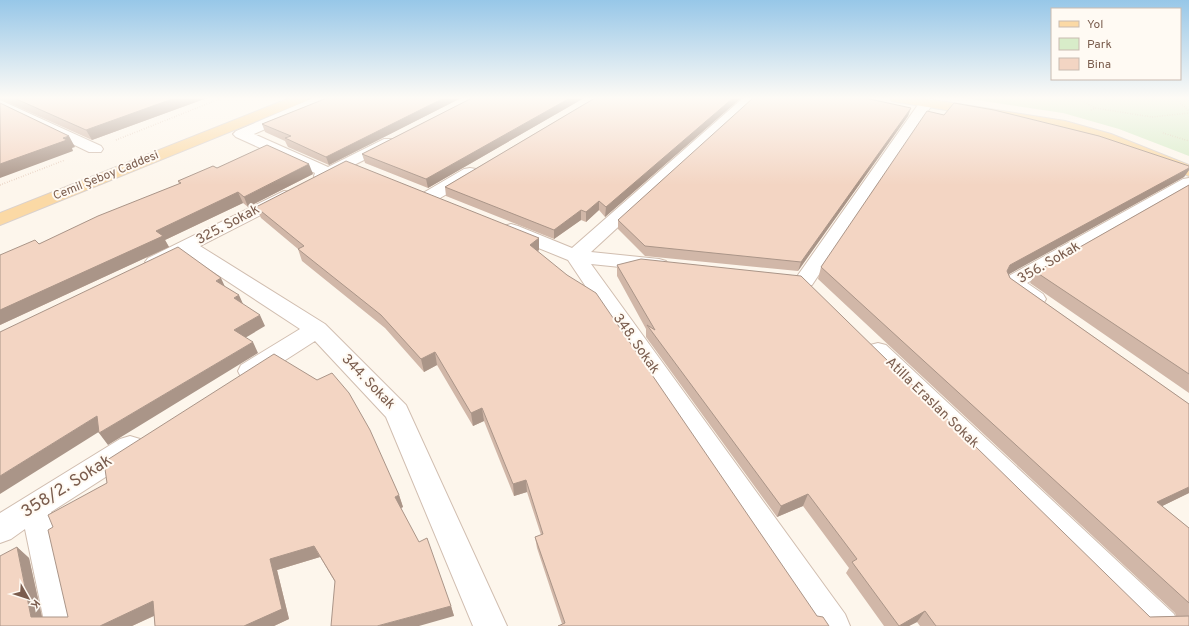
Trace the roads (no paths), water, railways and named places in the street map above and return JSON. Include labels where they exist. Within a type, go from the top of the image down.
[{"type":"main road","name":"Cemil Şeboy Caddesi","points":[[0,212],[209,127]]},
{"type":"main road","name":"Cemil Şeboy Caddesi","points":[[0,219],[228,127]]},
{"type":"main road","points":[[1073,127],[1106,137],[1189,171]]},
{"type":"street","points":[[48,127],[94,149]]},
{"type":"street","points":[[257,127],[241,134],[328,173]]},
{"type":"street","points":[[574,256],[718,127]]},
{"type":"street","points":[[805,285],[910,127]]},
{"type":"street","name":"325. Sokak","points":[[137,271],[188,247],[404,134]]},
{"type":"street","points":[[347,163],[368,171]]},
{"type":"street","points":[[451,206],[423,194],[482,165]]},
{"type":"street","name":"356. Sokak","points":[[1050,310],[1012,283],[1189,183]]},
{"type":"street","points":[[495,223],[574,256],[678,267]]},
{"type":"street","name":"344. Sokak","points":[[188,247],[317,329],[397,412],[490,626]]},
{"type":"street","name":"348. Sokak","points":[[574,256],[832,626]]},
{"type":"street","points":[[230,384],[317,329]]},
{"type":"street","name":"Atilla Eraslan Sokak","points":[[861,335],[1162,626]]},
{"type":"street","name":"358/2. Sokak","points":[[0,529],[149,435]]},
{"type":"street","points":[[35,507],[62,626]]}]
